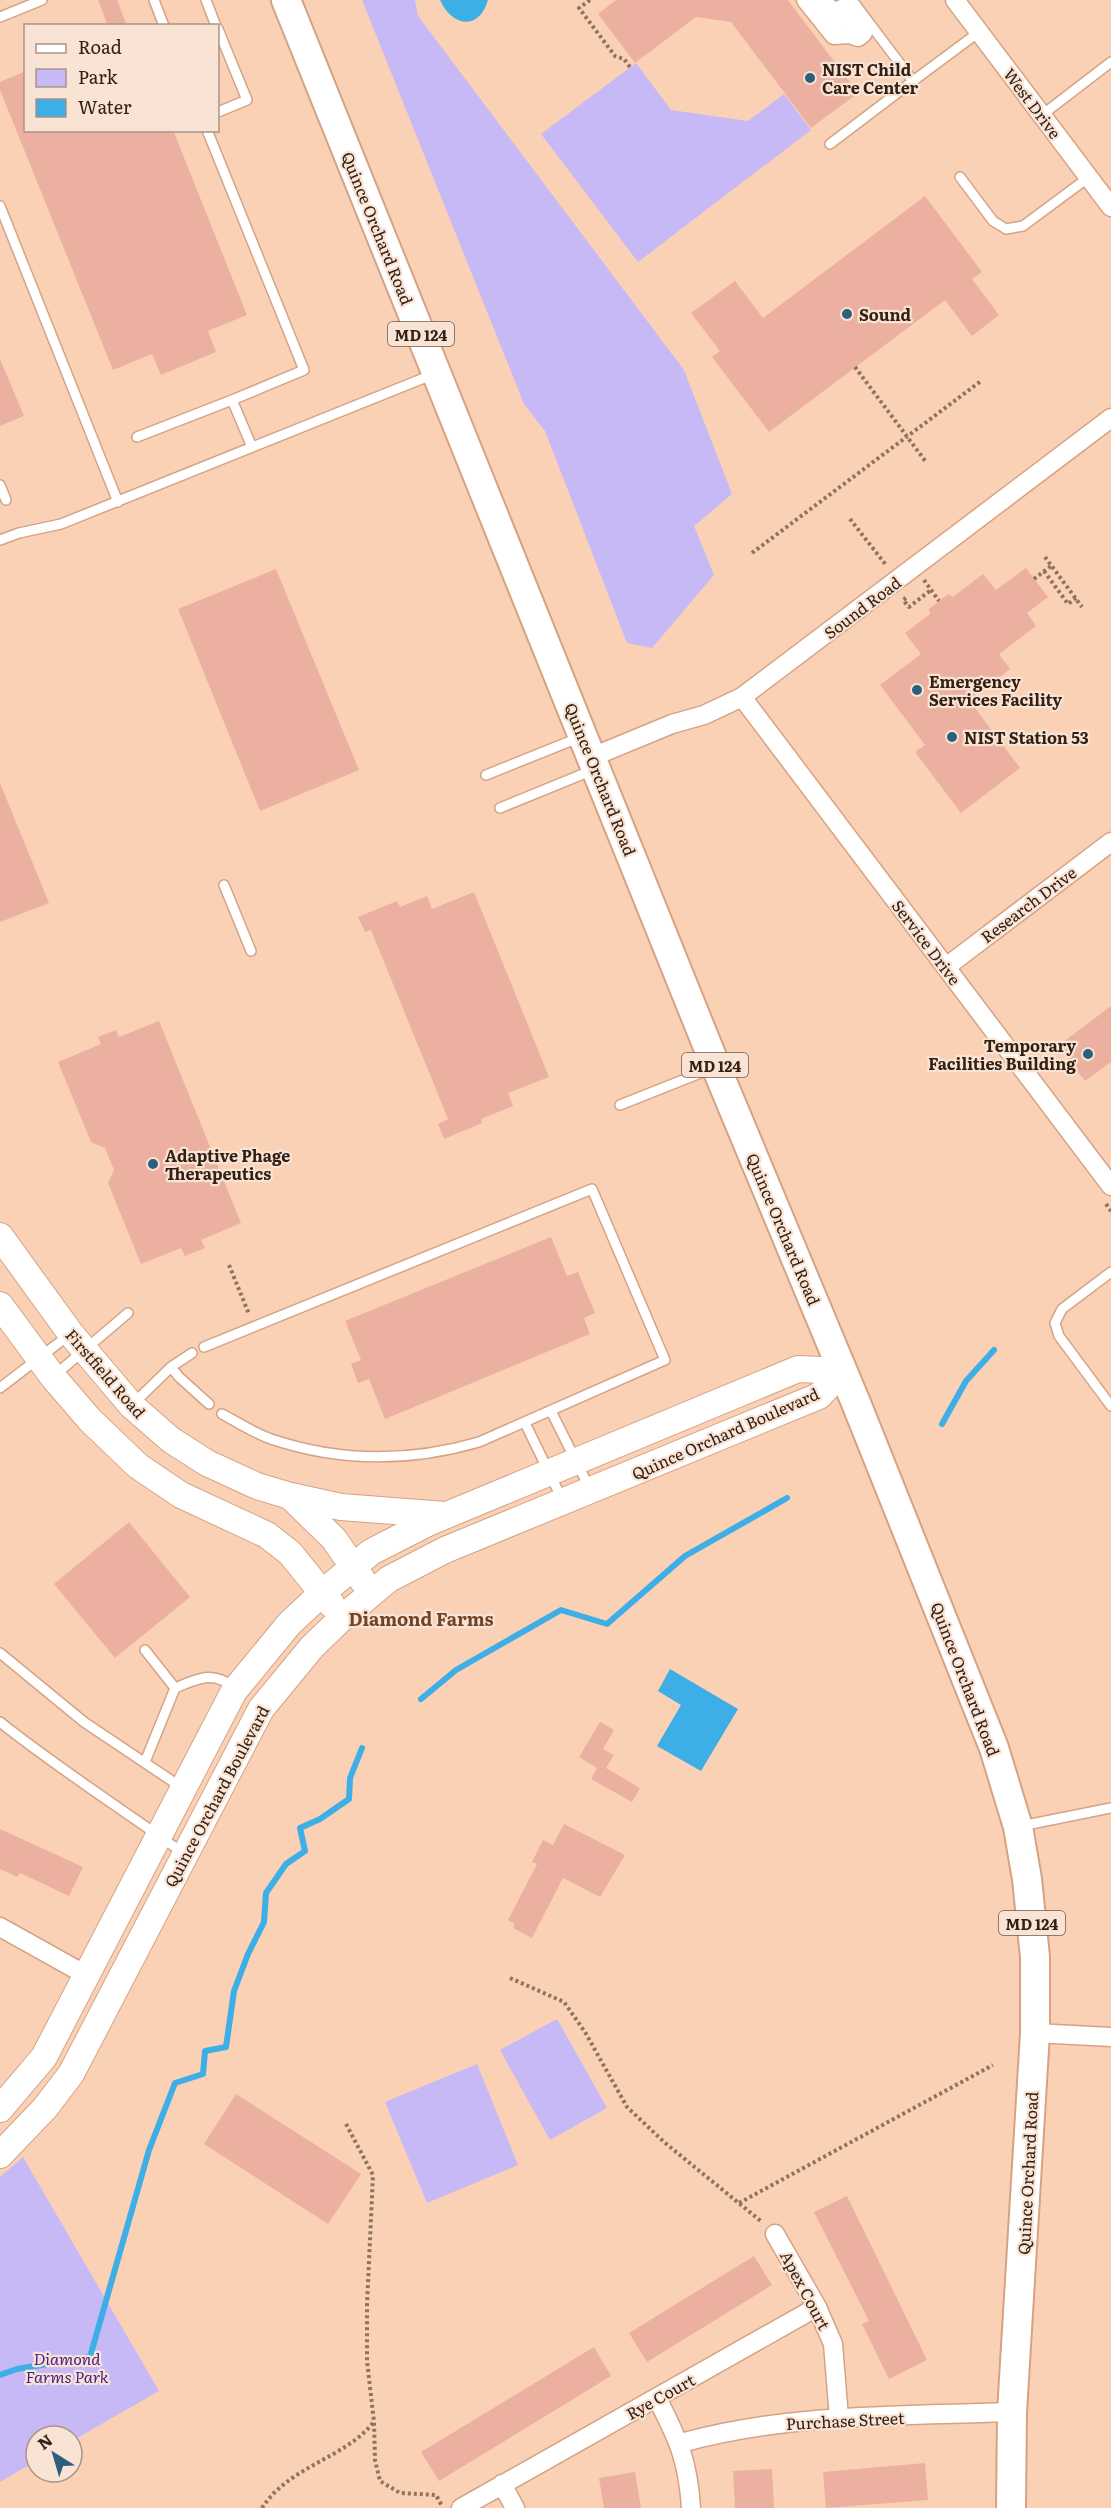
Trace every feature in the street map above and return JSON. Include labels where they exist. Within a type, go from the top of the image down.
[{"type":"main road","name":"Quince Orchard Road","points":[[286,0],[716,1067],[843,1371],[994,1748],[1018,1827],[1027,1879],[1035,1957],[1035,2033],[1012,2412],[1011,2508]]},
{"type":"street","points":[[806,0],[832,34],[850,34],[858,37],[863,33],[844,8],[840,10],[838,20],[831,19],[832,10],[824,9],[825,0]]},
{"type":"street","name":"West Drive","points":[[954,0],[1111,207]]},
{"type":"street","name":"Sound Road","points":[[591,754],[672,724],[704,715],[742,698],[1111,418]]},
{"type":"street","name":"Service Drive","points":[[742,698],[1111,1186]]},
{"type":"street","name":"Research Drive","points":[[946,967],[1111,842]]},
{"type":"street","name":"Firstfield Road","points":[[0,1236],[77,1342],[132,1406],[171,1440],[207,1463],[256,1485],[290,1496],[334,1539],[352,1568],[373,1593]]},
{"type":"street","points":[[0,1305],[47,1368],[90,1420],[138,1466],[181,1495],[267,1535],[290,1553],[342,1618]]},
{"type":"street","name":"Quince Orchard Boulevard","points":[[0,2109],[44,2057],[236,1689],[289,1624],[323,1593],[371,1552],[445,1515],[549,1474],[798,1369],[843,1371]]},
{"type":"street","name":"Quince Orchard Boulevard","points":[[0,2155],[45,2108],[71,2074],[261,1709],[312,1647],[342,1618],[389,1579],[445,1550],[819,1396],[843,1371]]},
{"type":"street","points":[[290,1496],[352,1508],[445,1515]]},
{"type":"street","points":[[0,1927],[86,1975]]},
{"type":"street","points":[[1035,2033],[1111,2037]]},
{"type":"street","name":"Apex Court","points":[[776,2234],[817,2307],[833,2343],[837,2363],[840,2418]]},
{"type":"street","name":"Rye Court","points":[[461,2508],[817,2307]]},
{"type":"street","points":[[657,2398],[681,2443],[690,2481],[691,2508]]},
{"type":"street","name":"Purchase Street","points":[[681,2443],[757,2425],[840,2418],[1012,2412]]},
{"type":"street","points":[[502,2484],[515,2508]]},
{"type":"lane","points":[[0,18],[42,0]]},
{"type":"lane","points":[[154,0],[163,24]]},
{"type":"lane","points":[[206,0],[216,24]]},
{"type":"lane","points":[[852,0],[913,81]]},
{"type":"lane","points":[[219,32],[247,100],[219,112]]},
{"type":"lane","points":[[830,144],[979,32]]},
{"type":"lane","points":[[1042,115],[1111,62]]},
{"type":"lane","points":[[137,437],[304,370],[208,132]]},
{"type":"lane","points":[[960,177],[993,221],[1006,230],[1023,225],[1089,177]]},
{"type":"lane","points":[[0,206],[118,502]]},
{"type":"lane","points":[[0,540],[19,533],[61,525],[437,373]]},
{"type":"lane","points":[[232,400],[252,447]]},
{"type":"lane","points":[[0,485],[6,500]]},
{"type":"lane","points":[[486,775],[591,754]]},
{"type":"lane","points":[[500,807],[591,754]]},
{"type":"lane","points":[[224,885],[251,951]]},
{"type":"lane","points":[[620,1105],[716,1067]]},
{"type":"lane","points":[[204,1347],[592,1189],[665,1360],[479,1442],[450,1450],[386,1458],[345,1456],[269,1438],[222,1414]]},
{"type":"lane","points":[[1111,1272],[1062,1309],[1054,1323],[1059,1336],[1111,1406]]},
{"type":"lane","points":[[47,1368],[77,1342],[128,1313]]},
{"type":"lane","points":[[0,1388],[47,1368],[77,1342]]},
{"type":"lane","points":[[132,1406],[171,1367],[192,1353]]},
{"type":"lane","points":[[171,1367],[209,1404]]},
{"type":"lane","points":[[551,1411],[591,1491]]},
{"type":"lane","points":[[525,1423],[563,1502]]},
{"type":"lane","points":[[145,1650],[175,1688]]},
{"type":"lane","points":[[0,1653],[84,1722],[183,1788]]},
{"type":"lane","points":[[145,1762],[175,1688],[203,1676],[224,1680],[236,1689]]},
{"type":"lane","points":[[0,1722],[54,1765],[119,1806],[185,1854]]},
{"type":"lane","points":[[1018,1827],[1111,1808]]},
{"type":"path","points":[[590,0],[579,8],[615,56],[624,59],[630,67]]},
{"type":"path","points":[[855,367],[926,462]]},
{"type":"path","points":[[752,554],[981,381]]},
{"type":"path","points":[[850,519],[886,566]]},
{"type":"path","points":[[1045,557],[1082,607]]},
{"type":"path","points":[[1034,579],[1051,566]]},
{"type":"path","points":[[1044,571],[1068,604],[1076,598]]},
{"type":"path","points":[[918,588],[927,584],[939,601]]},
{"type":"path","points":[[911,594],[903,600],[909,607],[931,590]]},
{"type":"path","points":[[230,1264],[254,1327]]},
{"type":"path","points":[[510,1978],[564,2002],[585,2032],[627,2106],[664,2142],[776,2234]]},
{"type":"path","points":[[739,2203],[993,2065]]},
{"type":"path","points":[[346,2124],[373,2175],[367,2361],[374,2422],[375,2460],[380,2481],[400,2493],[436,2495],[443,2508]]},
{"type":"path","points":[[262,2508],[286,2483],[316,2462],[345,2449],[363,2435],[374,2422]]},
{"type":"green space","points":[[362,0],[415,0],[418,16],[684,370],[732,494],[694,526],[714,575],[652,648],[627,643],[545,431],[524,404]]},
{"type":"green space","points":[[636,63],[671,110],[748,121],[784,94],[811,130],[638,262],[541,134]]},
{"type":"green space","points":[[557,2019],[607,2108],[550,2140],[500,2050]]},
{"type":"green space","points":[[477,2064],[518,2165],[427,2203],[385,2102]]},
{"type":"green space","name":"Diamond Farms Park","points":[[23,2157],[159,2391],[84,2434],[84,2424],[24,2424],[24,2468],[0,2482],[0,2177]]},
{"type":"water","points":[[440,0],[488,0],[478,17],[465,22],[451,16]]},
{"type":"water","points":[[670,1669],[738,1709],[701,1771],[657,1746],[681,1705],[658,1691]]},
{"type":"building","points":[[98,0],[117,0],[126,24],[107,24]]},
{"type":"building","name":"NIST Child Care Center","points":[[616,0],[788,0],[858,93],[811,128],[731,22],[696,17],[635,63],[598,14]]},
{"type":"building","points":[[24,72],[24,132],[174,132],[247,315],[208,331],[216,352],[161,375],[152,354],[113,370],[0,90],[0,82]]},
{"type":"building","name":"Sound","points":[[925,196],[982,272],[972,279],[999,315],[972,336],[945,300],[769,432],[712,357],[720,351],[691,313],[735,281],[763,318]]},
{"type":"building","points":[[0,359],[24,416],[0,426]]},
{"type":"building","name":"Emergency Services Facility","points":[[1026,568],[1048,597],[1027,613],[1036,626],[999,654],[1010,669],[969,700],[1020,768],[961,813],[915,752],[925,745],[880,685],[921,654],[905,633],[930,614],[929,609],[948,594],[953,597],[983,574],[996,590]]},
{"type":"building","points":[[276,569],[359,770],[260,811],[178,609]]},
{"type":"building","points":[[0,783],[49,903],[0,922]]},
{"type":"building","points":[[474,892],[549,1077],[508,1093],[513,1106],[481,1119],[482,1123],[444,1139],[438,1124],[448,1119],[371,930],[365,932],[358,917],[397,901],[400,907],[427,896],[432,909]]},
{"type":"building","name":"Temporary Facilities Building","points":[[1111,1006],[1111,1062],[1085,1081],[1058,1046]]},
{"type":"building","points":[[159,1021],[241,1223],[201,1240],[205,1248],[185,1256],[181,1248],[141,1264],[108,1183],[114,1170],[105,1148],[91,1142],[58,1062],[101,1044],[98,1037],[116,1030],[119,1037]]},
{"type":"building","points":[[551,1237],[567,1276],[578,1272],[595,1313],[584,1318],[590,1334],[385,1419],[369,1379],[358,1383],[351,1364],[361,1360],[345,1321]]},
{"type":"building","points":[[129,1522],[190,1597],[115,1658],[54,1584]]},
{"type":"building","points":[[600,1722],[614,1730],[603,1749],[614,1755],[606,1768],[640,1788],[632,1802],[591,1779],[597,1768],[579,1757]]},
{"type":"building","points":[[564,1824],[625,1855],[600,1897],[563,1878],[532,1938],[513,1928],[515,1924],[508,1920],[537,1864],[532,1862],[543,1840],[553,1845]]},
{"type":"building","points":[[0,1829],[83,1867],[69,1896],[20,1873],[17,1877],[0,1869]]},
{"type":"building","points":[[236,2094],[361,2174],[328,2224],[204,2144]]},
{"type":"building","points":[[847,2196],[927,2360],[889,2379],[862,2324],[869,2321],[814,2212]]},
{"type":"building","points":[[754,2256],[772,2285],[647,2362],[629,2333]]},
{"type":"building","points":[[594,2347],[611,2376],[439,2481],[421,2452]]},
{"type":"building","points":[[925,2463],[928,2500],[826,2508],[823,2472]]},
{"type":"building","points":[[772,2469],[774,2508],[735,2508],[733,2471]]},
{"type":"building","points":[[635,2472],[641,2508],[604,2508],[599,2478]]},
{"type":"waterway","points":[[942,1424],[966,1381],[994,1350]]},
{"type":"waterway","points":[[421,1699],[456,1670],[561,1610],[607,1624],[685,1556],[787,1498]]},
{"type":"waterway","points":[[0,2375],[17,2369],[90,2357],[149,2150],[175,2083],[203,2074],[205,2051],[226,2047],[234,1991],[248,1954],[264,1922],[266,1893],[286,1864],[305,1851],[300,1828],[320,1819],[349,1799],[350,1778],[362,1748]]},
{"type":"place","name":"NIST Child Care Center","points":[[810,78]]},
{"type":"place","name":"Sound","points":[[847,314]]},
{"type":"place","name":"Emergency Services Facility","points":[[917,690]]},
{"type":"place","name":"NIST Station 53","points":[[952,737]]},
{"type":"place","name":"Temporary Facilities Building","points":[[1088,1054]]},
{"type":"place","name":"Adaptive Phage Therapeutics","points":[[153,1164]]},
{"type":"district","name":"Diamond Farms","points":[[421,1618]]}]
